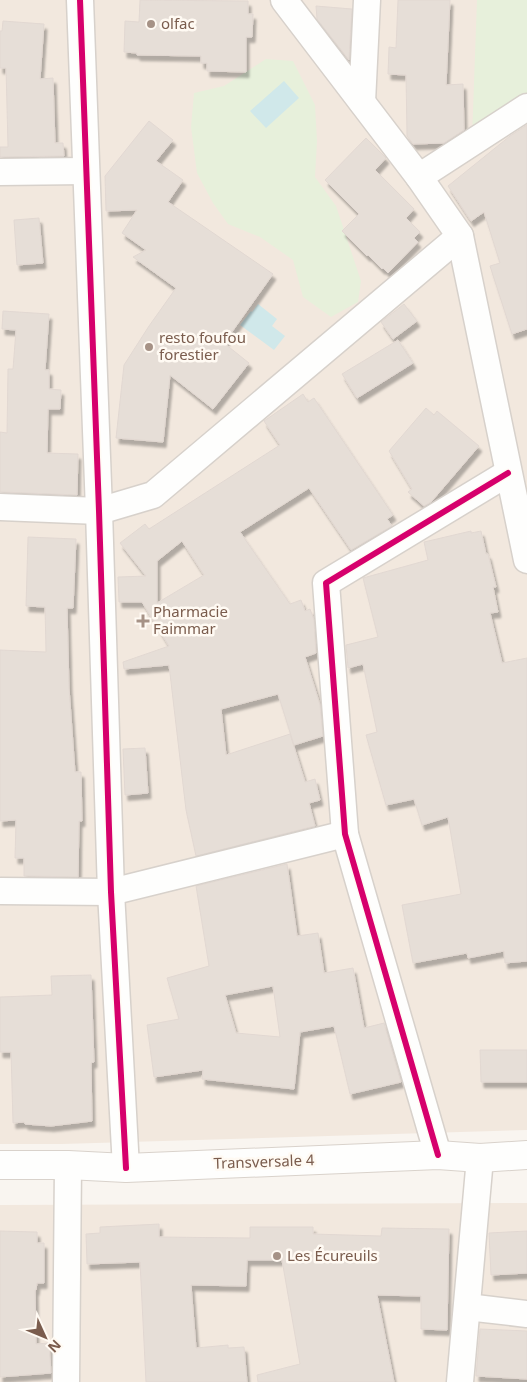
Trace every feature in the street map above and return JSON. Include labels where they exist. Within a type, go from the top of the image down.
[{"type":"main road","name":"Transversale 4","points":[[0,1165],[68,1165],[126,1168],[438,1155],[480,1158],[527,1155]]},
{"type":"street","points":[[80,0],[111,892],[126,1168]]},
{"type":"street","points":[[284,0],[419,176],[460,236],[527,560]]},
{"type":"street","points":[[362,102],[367,0]]},
{"type":"street","points":[[419,176],[527,107]]},
{"type":"street","points":[[0,172],[85,171]]},
{"type":"street","points":[[0,507],[99,511],[153,495],[460,236]]},
{"type":"street","points":[[438,1155],[345,834],[326,583],[508,473]]},
{"type":"street","points":[[0,891],[111,892],[345,834]]},
{"type":"street","points":[[460,1382],[480,1158]]},
{"type":"street","points":[[66,1382],[68,1165]]},
{"type":"street","points":[[466,1307],[527,1314]]},
{"type":"shaded area","points":[[0,0],[527,0],[527,1130],[62,1144],[0,1144]]},
{"type":"shaded area","points":[[527,1203],[527,1382],[0,1382],[0,1205]]},
{"type":"green space","points":[[477,0],[527,0],[527,105],[472,138]]},
{"type":"green space","points":[[266,59],[293,61],[315,105],[317,141],[315,177],[336,206],[361,281],[358,302],[331,317],[303,297],[293,260],[260,237],[228,224],[213,203],[197,173],[191,127],[194,93],[224,86]]},
{"type":"water","points":[[284,81],[299,98],[266,128],[250,111]]},
{"type":"water","points":[[258,304],[277,319],[272,326],[285,336],[274,350],[240,325]]},
{"type":"building","points":[[140,0],[248,1],[248,14],[253,14],[252,37],[246,37],[246,72],[207,71],[207,63],[201,63],[201,56],[137,55],[137,53],[124,52],[125,21],[139,22]]},
{"type":"building","points":[[398,0],[450,0],[446,85],[463,84],[464,130],[444,143],[413,144],[407,136],[406,75],[388,74],[389,47],[396,48]]},
{"type":"building","points":[[316,6],[352,9],[349,60],[317,19]]},
{"type":"building","points":[[3,21],[44,24],[40,79],[53,78],[55,143],[63,143],[64,156],[0,157],[0,147],[8,147],[6,68],[0,68],[0,31],[2,31]]},
{"type":"building","points":[[149,121],[173,140],[156,161],[183,180],[168,202],[273,274],[224,343],[249,363],[213,409],[170,375],[163,442],[116,438],[124,365],[176,288],[133,257],[146,250],[122,233],[137,210],[106,211],[105,176]]},
{"type":"building","points":[[527,125],[527,329],[512,334],[490,266],[500,263],[484,212],[471,221],[448,186],[510,136]]},
{"type":"building","points":[[366,138],[386,158],[375,170],[414,209],[406,218],[420,232],[414,238],[418,242],[388,273],[367,256],[342,231],[359,214],[325,180]]},
{"type":"building","points":[[39,218],[43,263],[17,265],[14,220]]},
{"type":"building","points":[[404,304],[417,321],[393,339],[381,322]]},
{"type":"building","points":[[3,311],[49,314],[45,370],[49,370],[49,389],[61,390],[60,409],[48,409],[47,453],[78,454],[77,495],[0,492],[0,432],[7,433],[8,369],[13,369],[16,330],[2,329]]},
{"type":"building","points":[[398,340],[413,363],[357,398],[342,374]]},
{"type":"building","points":[[303,394],[308,402],[314,398],[393,515],[387,519],[392,526],[351,550],[309,488],[240,532],[290,604],[301,600],[305,611],[310,609],[314,620],[316,653],[305,657],[320,705],[323,736],[294,745],[278,694],[221,709],[226,755],[290,734],[305,782],[315,779],[320,800],[309,803],[315,826],[196,856],[186,810],[169,665],[124,669],[123,662],[169,646],[142,602],[119,602],[118,577],[146,576],[120,543],[145,524],[149,529],[280,445],[264,421]],"holes":[[[182,541],[204,575],[157,603],[157,561]]]},
{"type":"building","points":[[426,408],[434,415],[437,411],[479,446],[431,502],[424,506],[408,492],[412,489],[389,451]]},
{"type":"building","points":[[471,531],[471,533],[481,531],[496,587],[493,587],[498,612],[490,613],[502,663],[527,658],[527,961],[505,963],[504,951],[468,958],[467,953],[413,963],[402,905],[461,894],[448,817],[422,825],[414,799],[386,805],[366,735],[377,732],[363,664],[348,668],[346,645],[378,637],[363,578],[428,560],[424,542]]},
{"type":"building","points":[[28,537],[76,539],[73,608],[67,608],[69,688],[75,772],[81,772],[82,821],[79,821],[78,877],[24,876],[24,858],[15,858],[16,820],[0,821],[0,650],[46,652],[45,607],[26,606]]},
{"type":"building","points":[[145,748],[148,793],[125,795],[123,749]]},
{"type":"building","points":[[287,864],[297,936],[318,933],[324,973],[353,968],[364,1028],[384,1023],[401,1082],[350,1094],[334,1026],[300,1032],[294,1089],[202,1079],[203,1070],[154,1077],[147,1025],[179,1019],[167,978],[209,966],[196,886]],"holes":[[[273,986],[280,1037],[236,1033],[225,995]]]},
{"type":"building","points":[[91,975],[94,1062],[91,1063],[92,1121],[51,1126],[25,1124],[24,1122],[13,1123],[11,1052],[0,1052],[0,997],[52,995],[51,976]]},
{"type":"building","points":[[480,1050],[527,1050],[527,1082],[481,1082]]},
{"type":"building","points":[[159,1224],[159,1237],[250,1238],[250,1227],[313,1227],[313,1234],[381,1236],[382,1228],[449,1229],[447,1330],[421,1329],[421,1296],[377,1295],[394,1382],[258,1382],[257,1375],[300,1364],[282,1260],[247,1260],[246,1286],[191,1285],[196,1348],[228,1345],[228,1348],[244,1347],[247,1382],[146,1382],[140,1262],[87,1264],[86,1234],[100,1233],[100,1227]]},
{"type":"building","points":[[0,1231],[37,1232],[37,1243],[44,1243],[44,1283],[37,1283],[35,1290],[36,1344],[49,1343],[51,1373],[0,1377]]},
{"type":"building","points":[[527,1231],[527,1273],[491,1275],[489,1233]]},
{"type":"building","points":[[480,1329],[527,1331],[527,1379],[476,1376]]},
{"type":"cycle path","points":[[80,0],[111,892],[126,1168]]},
{"type":"cycle path","points":[[438,1155],[345,834],[326,583],[508,473]]},
{"type":"place","name":"olfac","points":[[151,24]]},
{"type":"place","name":"resto foufou forestier","points":[[149,347]]},
{"type":"place","name":"Pharmacie Faimmar","points":[[143,621]]},
{"type":"place","name":"Les Écureuils","points":[[277,1256]]}]
